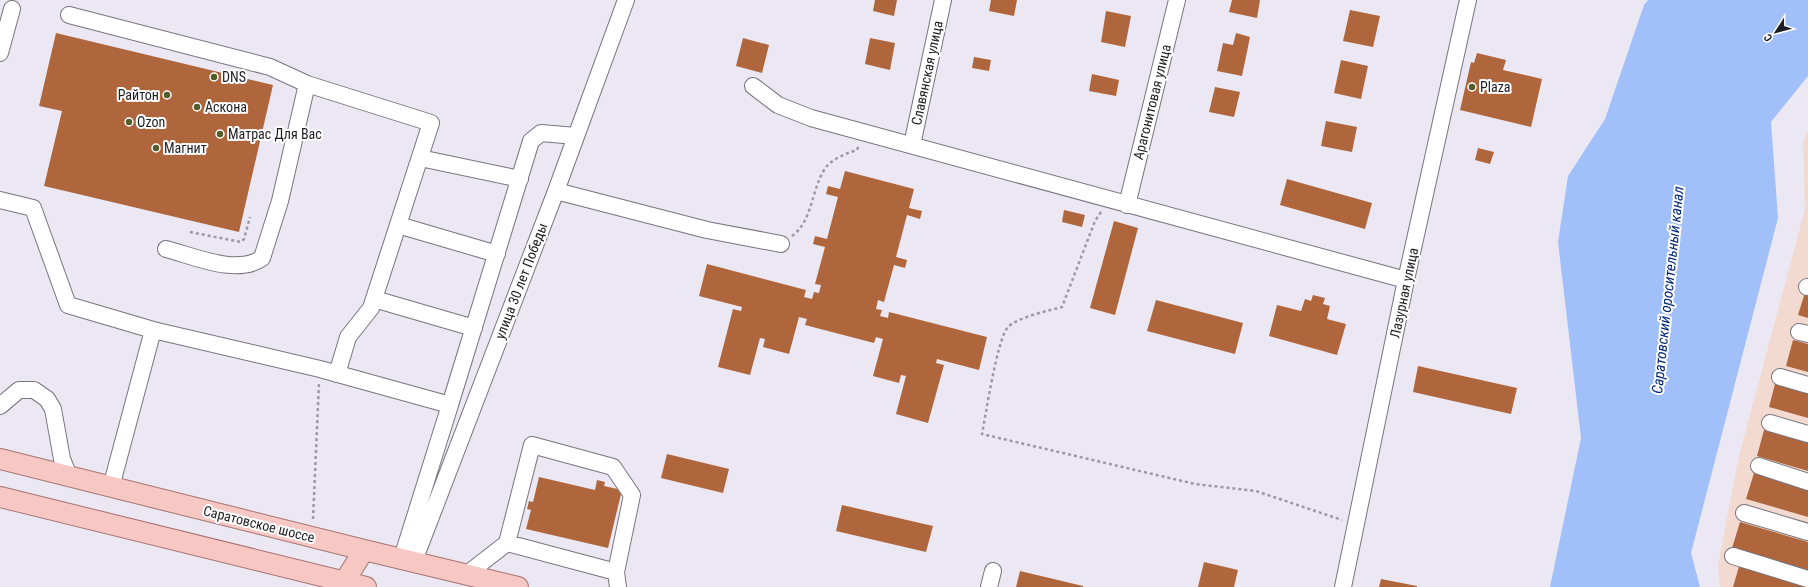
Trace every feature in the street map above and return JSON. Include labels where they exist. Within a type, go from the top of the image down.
[{"type":"main road","name":"Саратовское шоссе","points":[[0,459],[518,587]]},
{"type":"main road","points":[[0,497],[342,584],[364,587],[364,550]]},
{"type":"main road","points":[[342,584],[364,550]]},
{"type":"street","name":"улица 30 лет Победы","points":[[408,560],[556,191],[626,0]]},
{"type":"street","name":"Славянская улица","points":[[912,145],[943,0]]},
{"type":"street","name":"Арагонитовая улица","points":[[1128,205],[1177,0]]},
{"type":"street","name":"Лазурная улица","points":[[1343,587],[1357,525],[1406,280],[1468,0]]},
{"type":"street","points":[[0,53],[12,9]]},
{"type":"street","points":[[69,14],[270,67],[307,84],[431,124],[371,308],[348,337],[337,374]]},
{"type":"street","points":[[166,249],[232,267],[252,264],[262,258],[280,201],[307,84]]},
{"type":"street","points":[[753,86],[778,105],[811,118],[1406,280]]},
{"type":"street","points":[[408,560],[450,405],[531,141],[541,133],[576,136]]},
{"type":"street","points":[[420,158],[520,178]]},
{"type":"street","points":[[556,191],[707,230],[781,244]]},
{"type":"street","points":[[0,200],[33,208],[68,305],[153,330],[320,369],[450,405]]},
{"type":"street","points":[[398,225],[497,254]]},
{"type":"street","points":[[374,299],[474,328]]},
{"type":"street","points":[[111,486],[153,330]]},
{"type":"street","points":[[1780,377],[1808,384]]},
{"type":"street","points":[[0,406],[19,390],[34,390],[47,399],[53,409],[62,459],[68,476]]},
{"type":"street","points":[[1770,423],[1808,434]]},
{"type":"street","points":[[467,574],[507,543],[532,445],[613,467],[632,495],[617,580],[507,543]]},
{"type":"street","points":[[1759,466],[1808,482]]},
{"type":"street","points":[[1744,513],[1808,532]]},
{"type":"street","points":[[1734,556],[1808,578]]},
{"type":"street","points":[[990,587],[993,571]]},
{"type":"path","points":[[781,244],[799,231],[827,166],[842,155],[857,150],[865,133]]},
{"type":"path","points":[[1109,200],[1095,221],[1062,307],[1024,318],[1008,326],[1000,345],[982,434],[1195,484],[1256,491],[1357,525]]},
{"type":"path","points":[[190,232],[241,242],[244,239],[250,217]]},
{"type":"path","points":[[313,519],[320,369]]},
{"type":"shaded area","points":[[1808,130],[1808,587],[1720,587],[1718,565],[1739,456],[1805,209],[1803,142]]},
{"type":"water","name":"Саратовский оросительный канал","points":[[1648,0],[1808,0],[1808,76],[1771,122],[1778,218],[1691,553],[1700,587],[1550,587],[1581,438],[1558,242],[1568,176],[1605,119],[1644,5]]},
{"type":"building","points":[[875,0],[897,0],[894,16],[873,11]]},
{"type":"building","points":[[991,0],[1017,0],[1014,16],[989,11]]},
{"type":"building","points":[[1232,0],[1260,0],[1257,18],[1229,12]]},
{"type":"building","points":[[1350,10],[1380,16],[1373,47],[1343,41]]},
{"type":"building","points":[[1106,11],[1131,16],[1125,47],[1101,42]]},
{"type":"building","name":"Магнит","points":[[56,33],[273,85],[239,232],[44,186],[62,111],[39,106]]},
{"type":"building","points":[[1236,33],[1250,37],[1242,76],[1217,71],[1223,43],[1233,45]]},
{"type":"building","points":[[743,38],[769,45],[762,73],[736,66]]},
{"type":"building","points":[[870,38],[895,43],[890,70],[865,64]]},
{"type":"building","points":[[1477,53],[1506,60],[1503,70],[1542,79],[1531,127],[1460,110],[1471,62],[1474,63]]},
{"type":"building","points":[[974,57],[991,60],[989,71],[972,68]]},
{"type":"building","points":[[1341,60],[1368,66],[1361,99],[1334,93]]},
{"type":"building","points":[[1092,74],[1119,80],[1116,96],[1089,91]]},
{"type":"building","points":[[1215,87],[1240,92],[1234,117],[1209,112]]},
{"type":"building","points":[[1326,121],[1357,127],[1352,152],[1321,146]]},
{"type":"building","points":[[1478,148],[1494,152],[1490,164],[1475,160]]},
{"type":"building","points":[[845,171],[914,189],[909,208],[922,211],[920,219],[907,215],[896,257],[907,260],[905,268],[894,265],[884,302],[878,300],[876,309],[882,310],[880,316],[888,318],[889,312],[987,337],[979,370],[937,359],[936,363],[944,365],[928,423],[896,414],[906,376],[901,375],[899,383],[873,376],[883,339],[876,337],[874,343],[805,325],[807,319],[799,317],[789,354],[763,347],[765,339],[760,338],[750,375],[718,367],[733,309],[741,311],[742,307],[699,296],[707,264],[806,290],[804,297],[812,299],[814,292],[819,293],[821,285],[815,284],[825,247],[813,244],[815,236],[827,239],[838,197],[826,194],[828,186],[840,189]]},
{"type":"building","points":[[1287,179],[1372,203],[1365,229],[1280,205]]},
{"type":"building","points":[[1064,210],[1085,215],[1082,227],[1062,222]]},
{"type":"building","points":[[1114,221],[1138,228],[1115,315],[1090,308]]},
{"type":"building","points":[[1806,289],[1808,290],[1808,318],[1798,315]]},
{"type":"building","points":[[1313,295],[1325,298],[1323,304],[1330,306],[1327,319],[1346,324],[1337,355],[1269,336],[1277,305],[1301,311],[1305,299],[1311,301]]},
{"type":"building","points":[[1156,300],[1243,323],[1235,354],[1147,331]]},
{"type":"building","points":[[1793,340],[1808,344],[1808,372],[1786,366]]},
{"type":"building","points":[[1418,366],[1517,388],[1511,414],[1413,392]]},
{"type":"building","points":[[1776,380],[1808,389],[1808,418],[1769,407]]},
{"type":"building","points":[[1764,430],[1808,443],[1808,471],[1757,456]]},
{"type":"building","points":[[667,454],[729,469],[723,493],[661,478]]},
{"type":"building","points":[[1754,473],[1808,489],[1808,517],[1746,499]]},
{"type":"building","points":[[539,477],[595,490],[597,480],[605,482],[604,486],[622,490],[608,548],[526,529],[531,510],[527,509],[529,501],[533,502]]},
{"type":"building","points":[[842,505],[933,526],[926,552],[836,531]]},
{"type":"building","points":[[1740,522],[1808,542],[1808,570],[1732,548]]},
{"type":"building","points":[[1204,562],[1238,570],[1234,587],[1198,587]]},
{"type":"building","points":[[1740,563],[1808,584],[1808,587],[1733,587]]},
{"type":"building","points":[[1020,571],[1083,586],[1083,587],[1016,587]]},
{"type":"building","points":[[1381,579],[1417,586],[1417,587],[1379,587]]},
{"type":"place","name":"DNS","points":[[214,77]]},
{"type":"place","name":"Plaza","points":[[1472,87]]},
{"type":"place","name":"Райтон","points":[[167,95]]},
{"type":"place","name":"Аскона","points":[[197,107]]},
{"type":"place","name":"Ozon","points":[[129,122]]},
{"type":"place","name":"Матрас Для Вас","points":[[220,134]]},
{"type":"place","name":"Магнит","points":[[156,148]]}]
